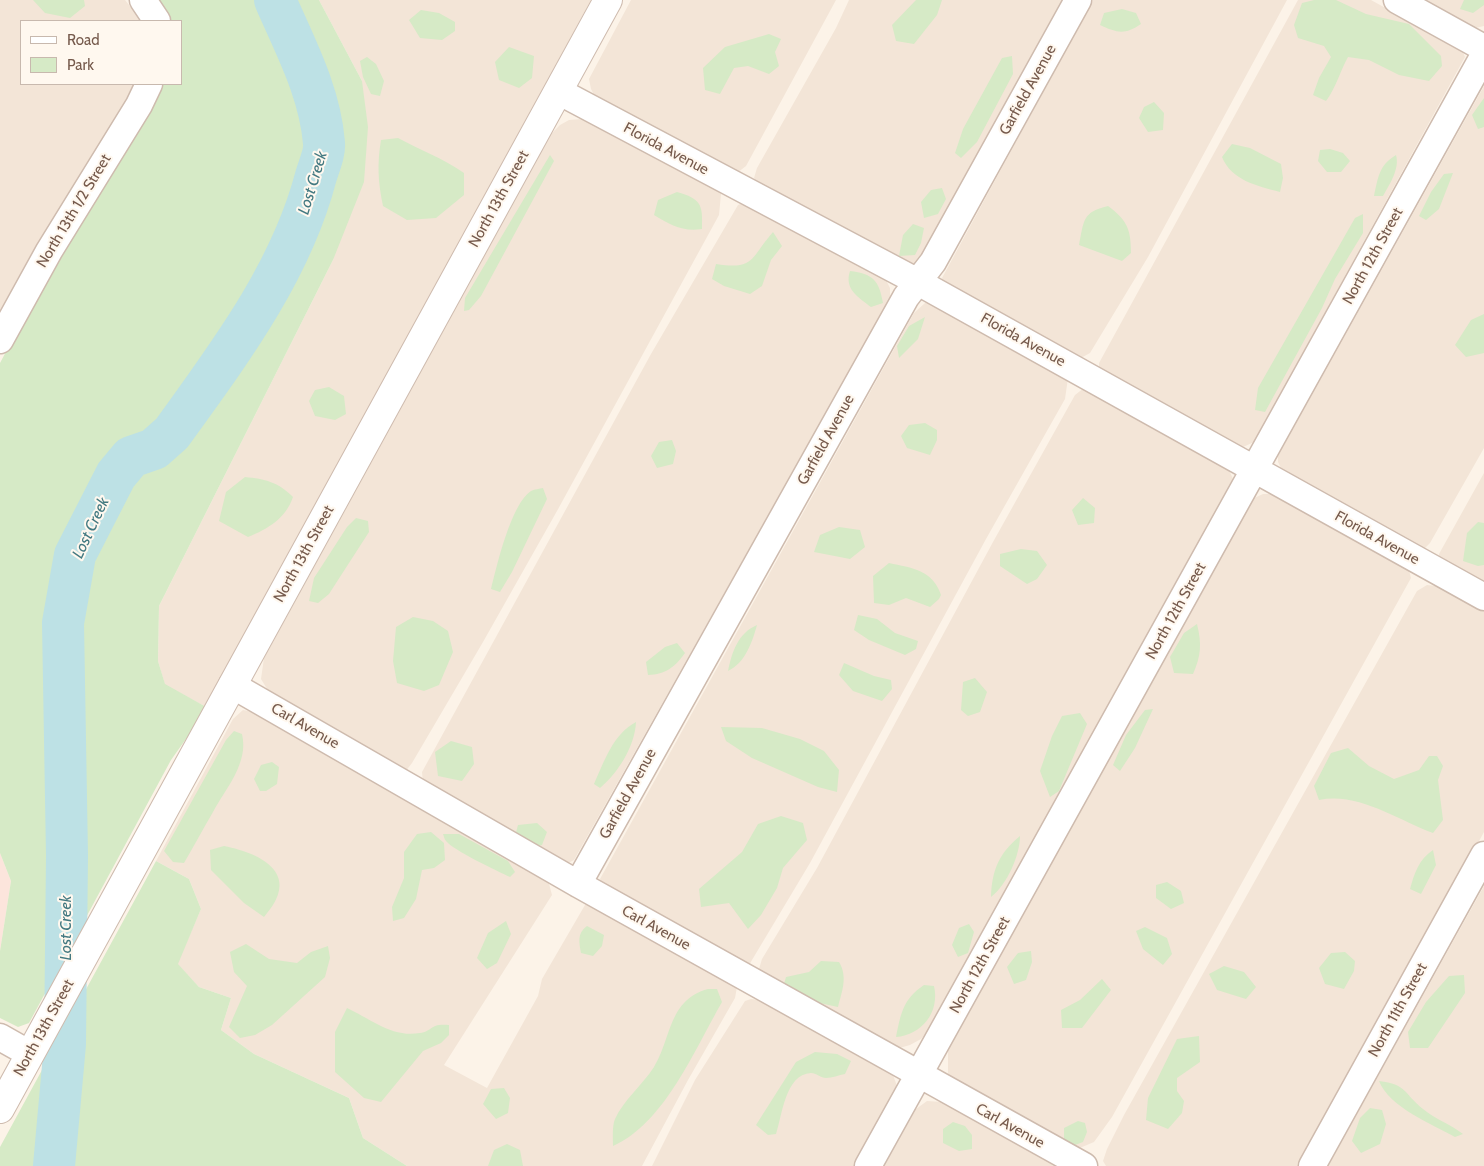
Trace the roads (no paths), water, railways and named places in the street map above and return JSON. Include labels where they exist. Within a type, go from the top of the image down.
[{"type":"street","name":"North 13th Street","points":[[0,1109],[608,0]]},
{"type":"street","name":"Garfield Avenue","points":[[578,884],[906,297],[933,262],[1078,0]]},
{"type":"street","points":[[1397,0],[1484,48]]},
{"type":"street","name":"North 12th Street","points":[[868,1166],[1484,55]]},
{"type":"street","name":"North 13th 1/2 Street","points":[[0,340],[49,251],[148,85]]},
{"type":"street","name":"Florida Avenue","points":[[558,91],[918,282],[1484,597]]},
{"type":"street","name":"Carl Avenue","points":[[232,685],[578,884],[919,1076],[1084,1166]]},
{"type":"street","name":"North 11th Street","points":[[1312,1166],[1484,855]]},
{"type":"street","points":[[0,1037],[34,1047]]},
{"type":"waterway","name":"Lost Creek","points":[[54,1166],[65,1044],[67,856],[63,623],[75,555],[116,475],[131,457],[154,449],[172,433],[236,342],[274,279],[291,246],[305,211],[324,151],[322,124],[306,70],[275,0]]}]
